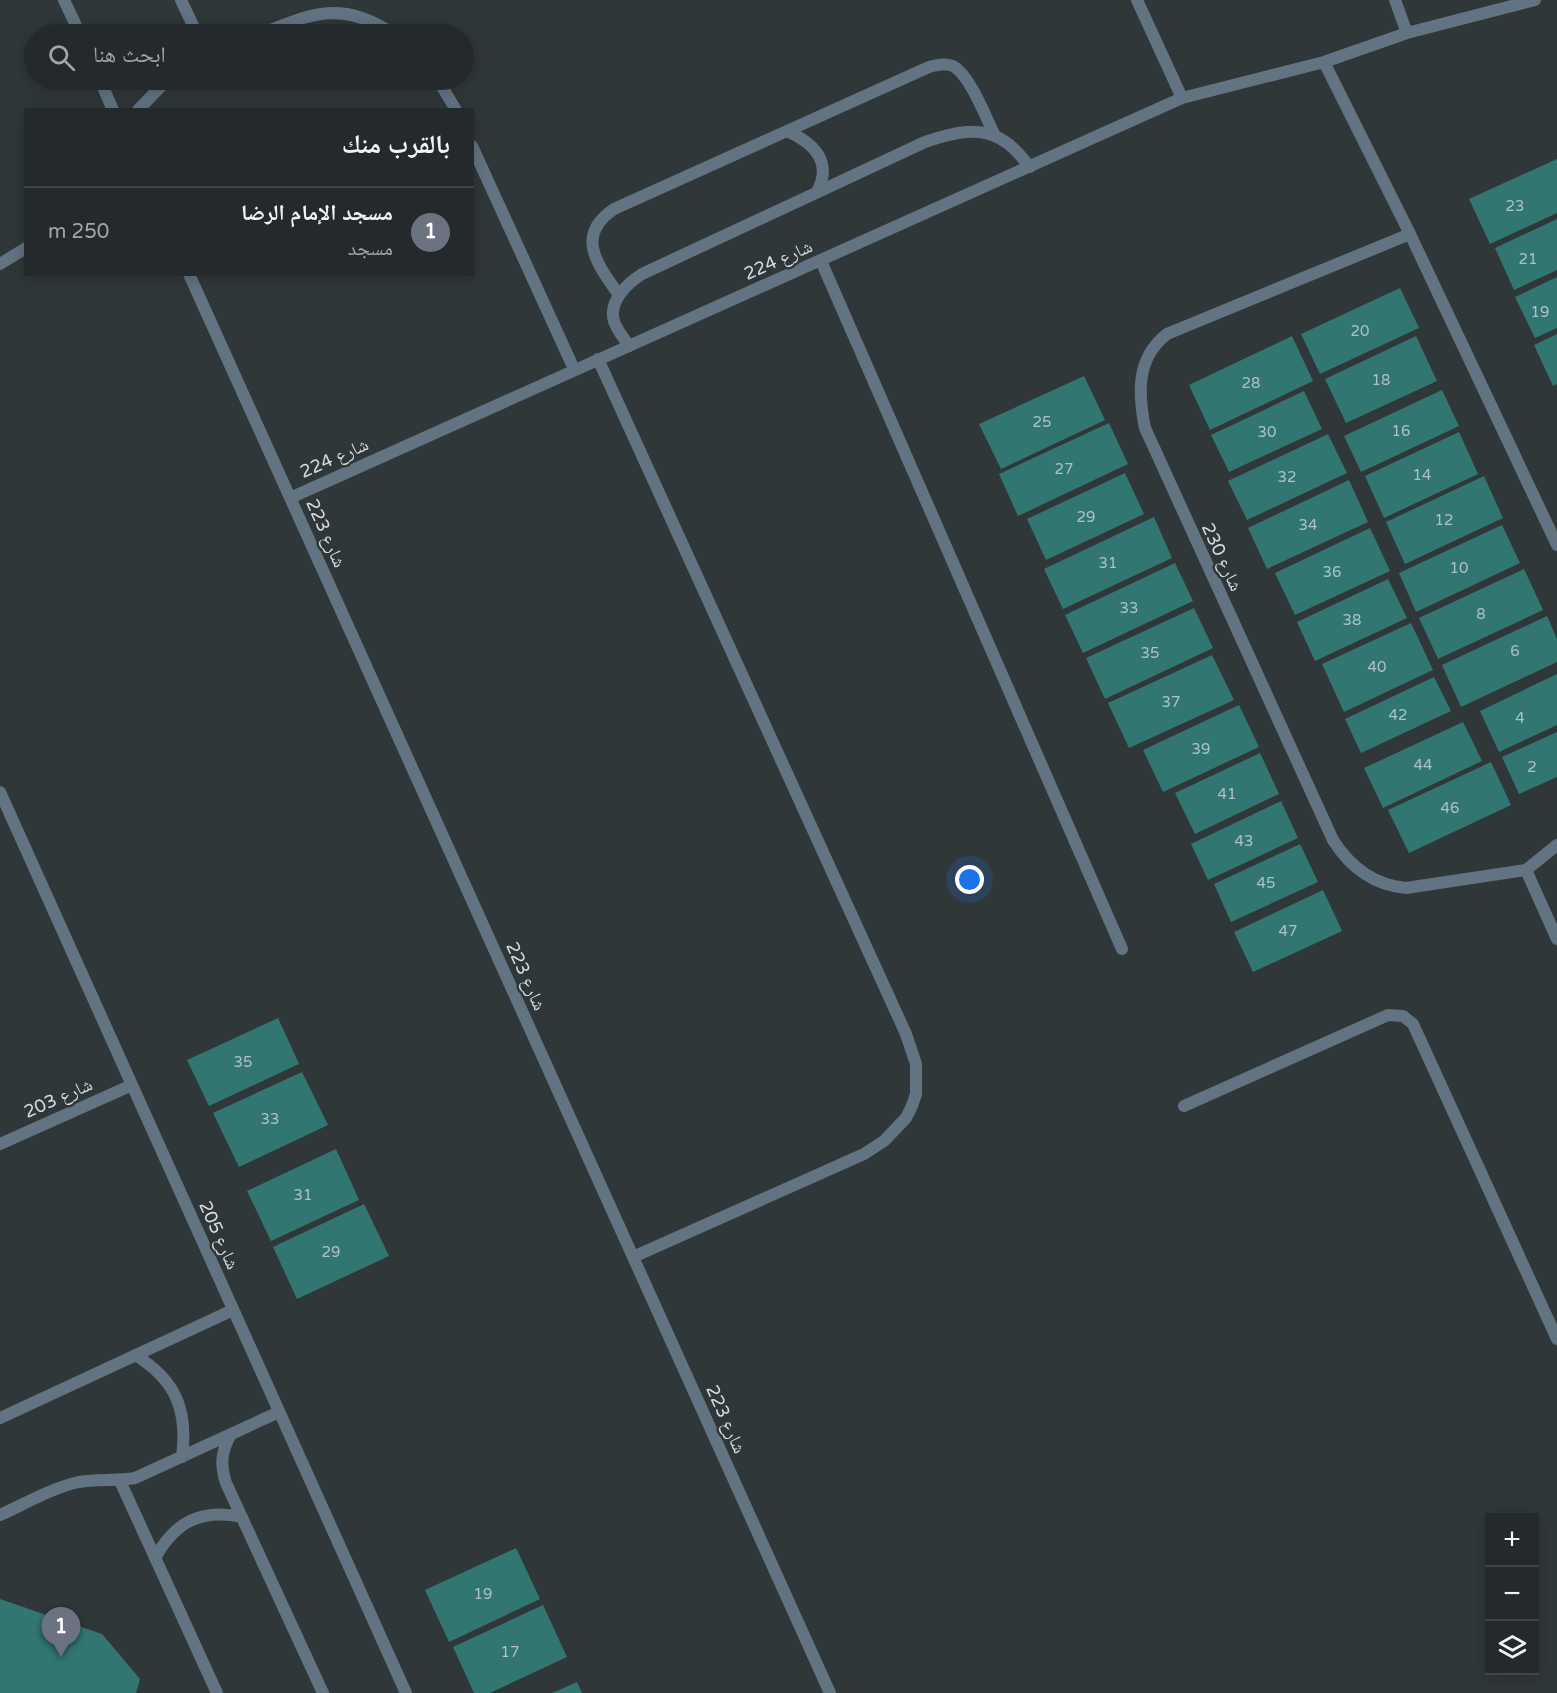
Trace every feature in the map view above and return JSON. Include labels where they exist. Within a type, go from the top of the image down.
[{"type":"street","points":[[64,0],[75,24]]},
{"type":"street","points":[[182,0],[193,24]]},
{"type":"street","points":[[1137,0],[1182,98]]},
{"type":"street","points":[[1395,0],[1407,33]]},
{"type":"street","name":"شارع 224","points":[[290,498],[1182,98],[1324,62],[1407,33],[1535,0]]},
{"type":"street","points":[[285,24],[323,6],[368,18],[377,24]]},
{"type":"street","points":[[1324,62],[1410,234],[1557,545]]},
{"type":"street","points":[[619,295],[599,266],[592,242],[593,231],[604,216],[614,209],[929,67],[952,66],[965,78],[995,136]]},
{"type":"street","points":[[104,90],[112,108]]},
{"type":"street","points":[[140,108],[157,90]]},
{"type":"street","points":[[444,90],[455,108]]},
{"type":"street","points":[[787,131],[805,140],[820,158],[823,175],[817,192]]},
{"type":"street","points":[[629,346],[613,320],[614,310],[619,295],[629,283],[642,274],[925,142],[947,135],[981,132],[1008,143],[1030,167]]},
{"type":"street","points":[[474,150],[574,369]]},
{"type":"street","name":"شارع 230","points":[[1410,234],[1167,334],[1155,343],[1147,354],[1140,390],[1141,409],[1151,445],[1341,854],[1376,881],[1406,888],[1526,870]]},
{"type":"street","points":[[0,264],[24,249]]},
{"type":"street","points":[[821,261],[1122,949]]},
{"type":"street","name":"شارع 223","points":[[190,276],[831,1693]]},
{"type":"street","points":[[598,359],[906,1034],[916,1064],[917,1081],[912,1106],[906,1118],[874,1149],[633,1257]]},
{"type":"street","name":"شارع 205","points":[[0,792],[406,1693]]},
{"type":"street","points":[[1557,845],[1526,870],[1557,939]]},
{"type":"street","points":[[1184,1106],[1388,1015],[1403,1016],[1413,1024],[1557,1339]]},
{"type":"street","name":"شارع 203","points":[[0,1144],[132,1085]]},
{"type":"street","points":[[0,1418],[233,1310]]},
{"type":"street","points":[[135,1355],[152,1366],[166,1380],[177,1398],[183,1417],[185,1437],[182,1457]]},
{"type":"street","points":[[0,1515],[57,1488],[79,1482],[135,1478],[279,1412]]},
{"type":"street","points":[[231,1434],[221,1458],[222,1470],[323,1693]]},
{"type":"street","points":[[120,1480],[217,1693]]},
{"type":"street","points":[[155,1558],[164,1542],[190,1521],[207,1515],[225,1513],[242,1517]]},
{"type":"building","points":[[1557,159],[1557,213],[1490,244],[1469,199]]},
{"type":"building","points":[[1557,219],[1557,270],[1514,290],[1495,248]]},
{"type":"building","points":[[1557,277],[1557,328],[1535,338],[1515,297]]},
{"type":"building","points":[[1400,288],[1419,328],[1320,374],[1301,334]]},
{"type":"building","points":[[1557,334],[1557,384],[1553,386],[1534,345]]},
{"type":"building","points":[[1292,336],[1313,381],[1210,430],[1189,385]]},
{"type":"building","points":[[1416,336],[1437,381],[1346,423],[1325,379]]},
{"type":"building","points":[[1084,376],[1105,420],[1001,469],[979,424]]},
{"type":"building","points":[[1442,390],[1459,426],[1361,472],[1344,436]]},
{"type":"building","points":[[1304,391],[1322,429],[1229,472],[1211,435]]},
{"type":"building","points":[[1109,423],[1128,464],[1018,516],[999,474]]},
{"type":"building","points":[[1459,432],[1478,474],[1384,518],[1365,476]]},
{"type":"building","points":[[1328,434],[1347,473],[1247,520],[1228,481]]},
{"type":"building","points":[[1125,473],[1144,514],[1046,560],[1027,519]]},
{"type":"building","points":[[1484,476],[1503,518],[1405,564],[1386,522]]},
{"type":"building","points":[[1349,480],[1368,522],[1267,569],[1248,528]]},
{"type":"building","points":[[1154,517],[1172,558],[1063,609],[1044,569]]},
{"type":"building","points":[[1502,525],[1520,563],[1416,612],[1399,573]]},
{"type":"building","points":[[1370,528],[1390,571],[1295,615],[1275,573]]},
{"type":"building","points":[[1175,563],[1193,601],[1083,653],[1065,615]]},
{"type":"building","points":[[1524,569],[1543,610],[1438,659],[1419,618]]},
{"type":"building","points":[[1388,579],[1407,618],[1315,661],[1297,622]]},
{"type":"building","points":[[1194,608],[1213,648],[1105,699],[1086,658]]},
{"type":"building","points":[[1547,616],[1557,639],[1557,662],[1461,707],[1442,665]]},
{"type":"building","points":[[1411,623],[1433,670],[1344,712],[1322,664]]},
{"type":"building","points":[[1212,655],[1234,700],[1129,748],[1108,703]]},
{"type":"building","points":[[1557,674],[1557,725],[1499,752],[1480,711]]},
{"type":"building","points":[[1434,677],[1451,711],[1361,753],[1345,719]]},
{"type":"building","points":[[1239,705],[1259,747],[1163,792],[1143,750]]},
{"type":"building","points":[[1463,722],[1482,761],[1383,808],[1364,768]]},
{"type":"building","points":[[1557,732],[1557,777],[1519,794],[1502,757]]},
{"type":"building","points":[[1260,753],[1279,794],[1195,834],[1175,793]]},
{"type":"building","points":[[1491,762],[1511,805],[1409,853],[1388,810]]},
{"type":"building","points":[[1281,801],[1298,838],[1208,880],[1191,844]]},
{"type":"building","points":[[1300,844],[1318,882],[1231,922],[1214,884]]},
{"type":"building","points":[[1323,890],[1342,931],[1253,972],[1234,932]]},
{"type":"building","points":[[278,1018],[299,1064],[209,1106],[187,1060]]},
{"type":"building","points":[[302,1072],[328,1125],[239,1167],[213,1113]]},
{"type":"building","points":[[336,1149],[359,1200],[271,1241],[247,1191]]},
{"type":"building","points":[[364,1204],[389,1256],[297,1299],[273,1247]]},
{"type":"building","points":[[516,1548],[540,1599],[449,1642],[425,1590]]},
{"type":"building","points":[[0,1599],[102,1634],[140,1679],[136,1693],[0,1693]]},
{"type":"building","points":[[543,1605],[567,1657],[490,1693],[474,1693],[453,1647]]},
{"type":"building","points":[[577,1682],[582,1693],[552,1693]]},
{"type":"place","name":"مسجد الإمام الرضا","points":[[61,1657]]}]
